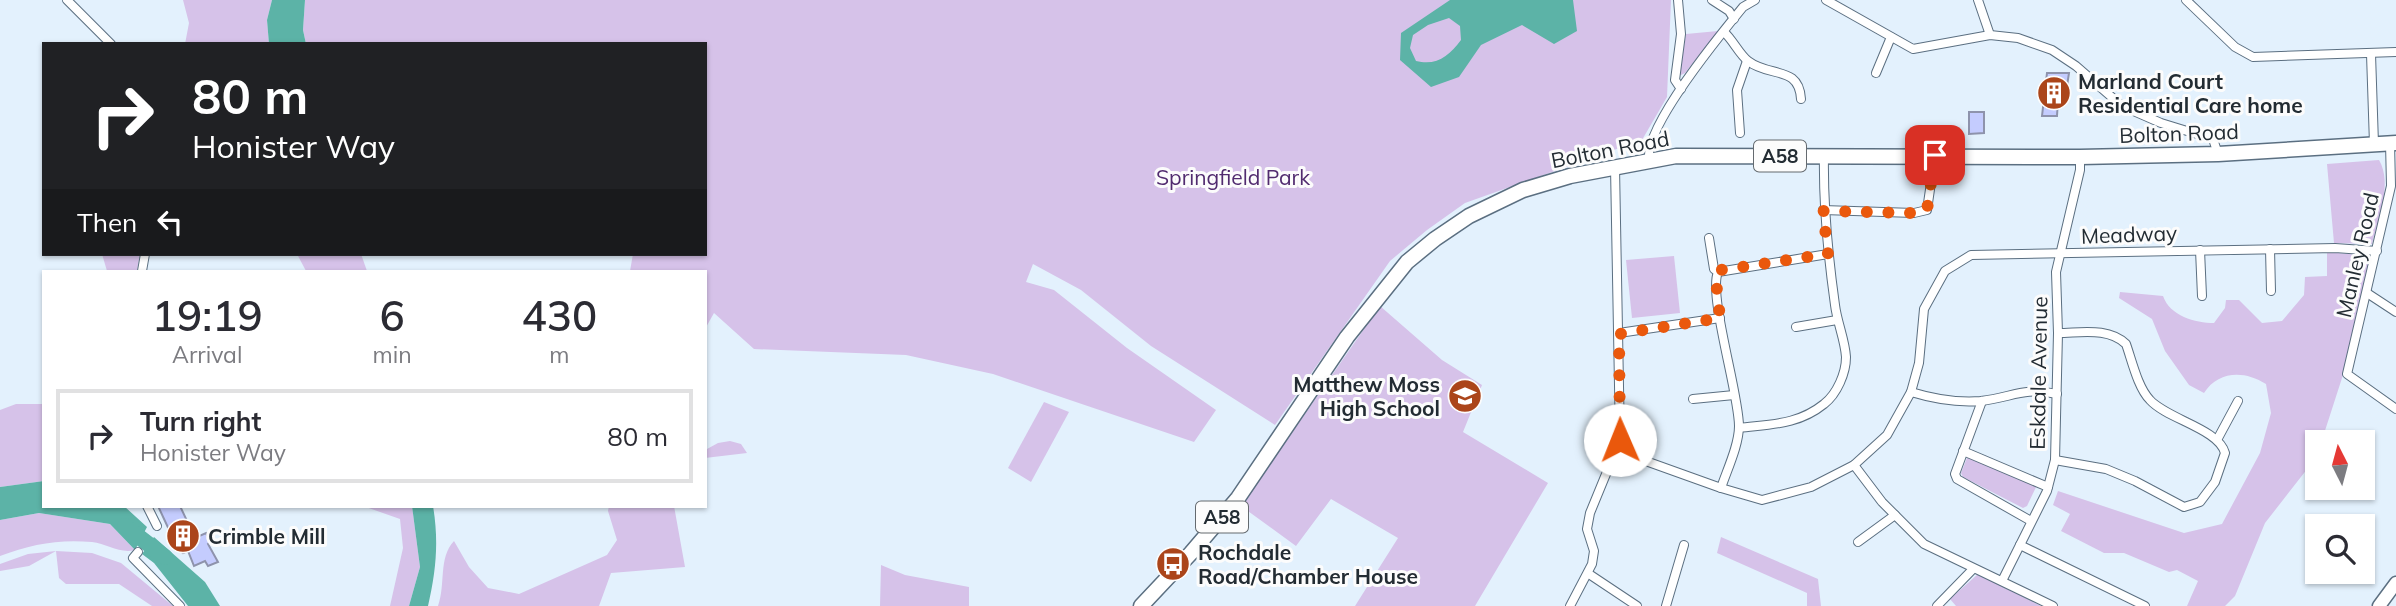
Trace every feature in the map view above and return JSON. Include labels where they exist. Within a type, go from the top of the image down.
[{"type":"highway","name":"Bolton Road","points":[[1141,606],[1223,516],[1376,298],[1408,262],[1435,239],[1469,216],[1523,190],[1649,159],[1676,156],[2080,157],[2218,154],[2393,143]]},
{"type":"main road","points":[[2379,606],[2396,583]]},
{"type":"street","points":[[67,0],[109,42]]},
{"type":"street","points":[[1678,0],[1681,34],[1675,80],[1681,89]]},
{"type":"street","points":[[1712,0],[1729,11],[1734,19]]},
{"type":"street","points":[[1649,159],[1651,143],[1681,89],[1743,7],[1755,0]]},
{"type":"street","points":[[1826,0],[1913,49],[1990,35],[2018,38],[2052,50],[2076,66],[2122,106],[2161,123],[2213,139],[2218,154]]},
{"type":"street","points":[[1979,0],[1990,35]]},
{"type":"street","points":[[2186,0],[2235,47],[2253,57],[2396,52]]},
{"type":"street","points":[[1724,32],[1747,61],[1768,72],[1786,74],[1795,79],[1803,92]]},
{"type":"street","points":[[1876,73],[1891,37]]},
{"type":"street","points":[[2371,54],[2374,144]]},
{"type":"street","points":[[1740,134],[1737,90],[1747,61]]},
{"type":"street","name":"Manley Road","points":[[2393,143],[2391,186],[2347,374],[2396,409]]},
{"type":"street","points":[[1823,211],[1914,213],[1927,210],[1935,155]]},
{"type":"street","points":[[1739,428],[1798,421],[1826,403],[1840,384],[1846,357],[1837,320],[1823,211],[1824,156]]},
{"type":"street","name":"Eskdale Avenue","points":[[2002,582],[2048,487],[2055,460],[2058,333],[2056,272],[2080,170],[2080,157]]},
{"type":"street","points":[[1570,606],[1588,574],[1594,551],[1587,529],[1590,513],[1620,440],[1615,167]]},
{"type":"street","points":[[2384,221],[2396,222]]},
{"type":"street","points":[[1709,238],[1714,269],[1718,272]]},
{"type":"street","name":"Meadway","points":[[1615,450],[1762,500],[1811,487],[1854,465],[1887,435],[1911,392],[1919,363],[1924,309],[1945,271],[1971,255],[2345,248],[2377,251]]},
{"type":"street","points":[[2270,249],[2271,291]]},
{"type":"street","name":"Meadway","points":[[2200,250],[2202,296]]},
{"type":"street","points":[[1718,272],[1828,254]]},
{"type":"street","points":[[1718,272],[1716,281],[1720,318],[1739,428],[1721,488]]},
{"type":"street","points":[[2367,293],[2396,312]]},
{"type":"street","points":[[1619,334],[1720,318]]},
{"type":"street","points":[[1796,327],[1837,320]]},
{"type":"street","points":[[2055,460],[2106,469],[2184,507],[2200,502],[2215,482],[2225,453],[2217,440],[2158,408],[2147,398],[2126,344],[2120,339],[2104,333],[2058,333]]},
{"type":"street","points":[[1911,392],[1942,401],[1982,401],[2033,390],[2057,394]]},
{"type":"street","points":[[1693,399],[1734,395]]},
{"type":"street","points":[[1982,401],[1955,469],[1957,479],[2031,521]]},
{"type":"street","points":[[2217,440],[2238,401]]},
{"type":"street","points":[[1962,451],[2048,487]]},
{"type":"street","points":[[1854,465],[1895,515],[1924,544],[2053,606]]},
{"type":"street","points":[[148,508],[158,526]]},
{"type":"street","points":[[1858,542],[1895,515]]},
{"type":"street","points":[[2020,544],[2145,606]]},
{"type":"street","points":[[1666,606],[1684,545]]},
{"type":"street","points":[[138,552],[133,558],[180,606]]},
{"type":"street","points":[[1941,605],[1973,569]]},
{"type":"street","points":[[1588,574],[1637,606]]},
{"type":"green space","points":[[183,0],[272,0],[267,20],[269,42],[185,42],[189,23]]},
{"type":"green space","name":"Springfield Park","points":[[305,0],[1671,0],[1667,97],[1642,140],[1465,203],[1427,230],[1390,261],[1275,425],[1151,346],[1081,290],[1033,264],[1026,282],[1054,290],[1127,348],[1216,410],[1194,442],[993,374],[906,355],[754,349],[714,313],[707,325],[707,270],[630,270],[633,256],[707,256],[707,42],[306,42],[303,30]]},
{"type":"green space","points":[[1718,31],[1685,73],[1679,76],[1686,34]]},
{"type":"green space","points":[[2379,160],[2383,169],[2385,191],[2372,244],[2334,243],[2327,164]]},
{"type":"green space","points":[[2327,252],[2370,256],[2342,378],[2325,430],[2305,430],[2305,472],[2265,523],[2235,596],[2225,606],[2187,606],[2198,581],[2177,570],[2169,572],[2124,553],[2104,553],[2061,531],[2070,514],[2053,505],[2058,491],[2184,533],[2222,524],[2260,453],[2271,413],[2266,384],[2258,379],[2240,375],[2224,377],[2216,380],[2204,393],[2189,385],[2165,351],[2152,319],[2119,298],[2120,292],[2163,296],[2171,309],[2199,322],[2214,323],[2225,308],[2226,300],[2239,300],[2262,323],[2282,321],[2304,295],[2305,277],[2327,276]]},
{"type":"green space","points":[[103,256],[140,256],[137,270],[107,270]]},
{"type":"green space","points":[[298,256],[362,256],[367,270],[305,270]]},
{"type":"green space","points":[[1674,256],[1680,313],[1632,318],[1626,260]]},
{"type":"green space","points":[[1380,306],[1442,360],[1482,385],[1463,432],[1548,483],[1475,606],[1355,606],[1398,538],[1331,499],[1296,546],[1241,506]]},
{"type":"green space","points":[[1044,402],[1069,412],[1031,482],[1008,468]]},
{"type":"green space","points":[[16,404],[42,404],[42,481],[0,487],[0,410]]},
{"type":"green space","points":[[730,441],[741,444],[747,453],[707,458],[707,449]]},
{"type":"green space","points":[[1972,457],[2037,485],[2027,506],[2023,508],[1963,477],[1961,473],[1967,458]]},
{"type":"green space","points":[[369,508],[412,508],[420,567],[409,606],[390,606],[403,548],[400,519]]},
{"type":"green space","points":[[609,508],[674,508],[685,567],[611,573],[599,606],[438,606],[444,563],[454,541],[469,567],[488,588],[519,594],[607,555],[617,540]]},
{"type":"green space","points":[[39,513],[110,524],[135,550],[119,550],[92,542],[68,541],[23,548],[0,556],[0,520]]},
{"type":"green space","points":[[1721,537],[1818,579],[1821,606],[1807,606],[1807,593],[1717,553]]},
{"type":"green space","points":[[56,551],[92,553],[121,563],[173,606],[152,606],[119,584],[66,584],[59,578]]},
{"type":"green space","points":[[56,551],[29,566],[0,571],[0,564],[28,554]]},
{"type":"green space","points":[[881,565],[905,575],[969,587],[969,606],[880,606]]},
{"type":"green space","points":[[1978,574],[2041,606],[1956,606],[1950,599]]},
{"type":"shaded area","points":[[272,0],[305,0],[303,30],[306,42],[269,42],[267,20]]},
{"type":"shaded area","points":[[1450,0],[1573,0],[1577,31],[1554,44],[1522,25],[1481,45],[1459,77],[1431,87],[1400,60],[1401,33]],"holes":[[[1449,18],[1460,26],[1461,40],[1447,55],[1436,61],[1416,61],[1410,48],[1413,35],[1428,25]]]},
{"type":"shaded area","points":[[42,481],[42,508],[126,508],[147,527],[135,550],[110,524],[39,513],[0,520],[0,487]]},
{"type":"shaded area","points":[[412,508],[433,508],[436,556],[428,606],[409,606],[420,567]]},
{"type":"shaded area","points":[[154,537],[205,582],[220,606],[188,606],[154,563],[142,554]]},
{"type":"building","name":"Marland Court Residential Care home","points":[[2047,73],[2069,73],[2065,99],[2058,99],[2057,116],[2042,116]]},
{"type":"building","points":[[1969,112],[1984,112],[1984,133],[1969,134]]},
{"type":"building","name":"Crimble Mill","points":[[159,508],[181,508],[195,538],[206,533],[210,542],[208,544],[218,562],[208,566],[205,561],[194,566],[188,551],[183,553],[178,549]]},
{"type":"waterway","points":[[125,526],[165,557]]},
{"type":"place","name":"Marland Court Residential Care home","points":[[2054,93]]},
{"type":"place","name":"Matthew Moss High School","points":[[1465,396]]},
{"type":"place","name":"Crimble Mill","points":[[183,536]]},
{"type":"place","name":"Rochdale Road/Chamber House","points":[[1173,564]]},
{"type":"route","points":[[1620,440],[1619,334],[1720,318],[1716,276],[1721,270],[1828,254],[1823,211],[1914,213],[1927,210],[1935,155]]}]
